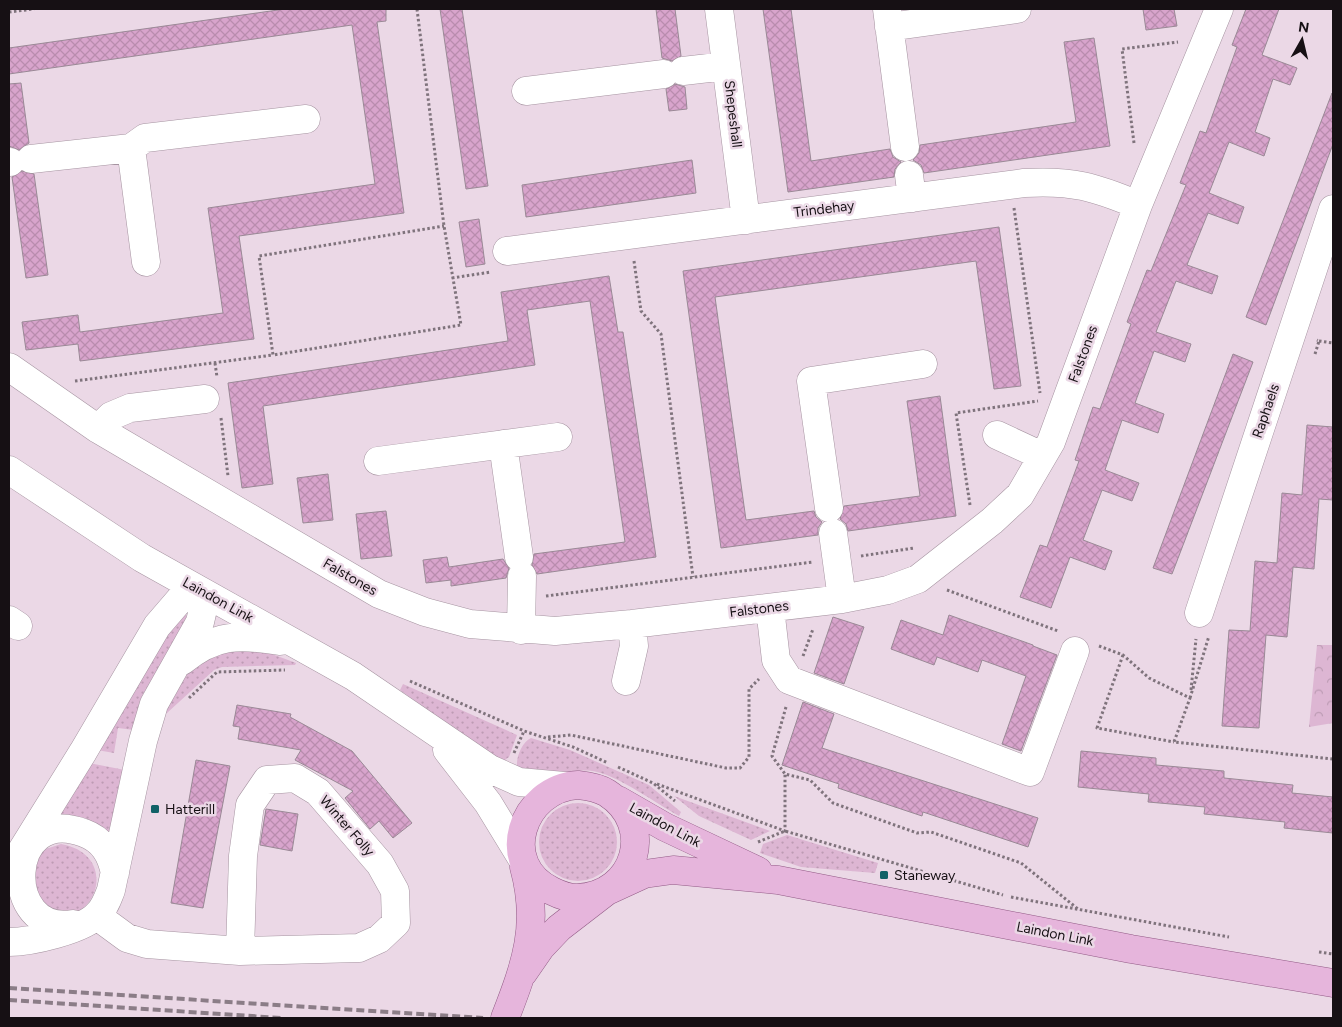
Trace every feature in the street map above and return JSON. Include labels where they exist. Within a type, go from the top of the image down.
[{"type":"main road","points":[[505,1018],[523,973],[532,928],[531,898],[523,862],[523,829],[528,816],[538,802],[551,792],[564,786],[578,785],[607,793],[620,804],[630,818],[635,847],[630,863],[622,878],[559,928],[541,947],[523,973]]},
{"type":"main road","name":"Laindon Link","points":[[607,793],[666,827],[778,880]]},
{"type":"main road","points":[[523,862],[535,880],[560,895],[575,898],[607,891]]},
{"type":"main road","name":"Laindon Link","points":[[607,891],[628,880],[660,870],[778,880],[1131,949],[1333,983]]},
{"type":"street","name":"Shepeshall","points":[[719,9],[746,220]]},
{"type":"street","points":[[905,147],[888,18],[1017,9]]},
{"type":"street","name":"Falstones","points":[[9,367],[98,430],[379,594],[425,612],[470,624],[521,630],[555,631],[770,608],[842,599],[888,590],[918,579],[992,522],[1020,495],[1050,442],[1138,205],[1219,9]]},
{"type":"street","points":[[526,91],[726,66]]},
{"type":"street","points":[[17,161],[131,148],[145,138],[306,119]]},
{"type":"street","points":[[131,148],[146,262]]},
{"type":"street","name":"Trindehay","points":[[507,251],[746,220],[910,186],[1055,181],[1082,184],[1138,205]]},
{"type":"street","name":"Raphaels","points":[[1204,624],[1333,209]]},
{"type":"street","points":[[842,599],[811,381],[923,364]]},
{"type":"street","points":[[98,430],[111,416],[130,408],[214,397]]},
{"type":"street","points":[[998,435],[1042,456]]},
{"type":"street","points":[[378,461],[558,437]]},
{"type":"street","points":[[503,444],[521,577],[521,630]]},
{"type":"street","name":"Laindon Link","points":[[9,470],[142,558],[202,592],[298,660],[353,676],[428,728],[504,776],[519,782],[540,786],[564,786]]},
{"type":"street","points":[[9,871],[157,626],[165,606],[165,590],[151,566],[142,558]]},
{"type":"street","points":[[9,942],[37,939],[90,919],[112,890],[114,873],[143,741],[154,704],[166,679],[192,639],[200,622],[204,600],[202,592],[191,592],[182,597],[157,626]]},
{"type":"street","points":[[770,608],[777,660],[788,680],[1030,772],[1079,643]]},
{"type":"street","points":[[626,682],[634,646],[632,624]]},
{"type":"street","points":[[166,679],[181,662],[210,642],[250,637],[279,641],[298,660]]},
{"type":"street","name":"Laindon Link","points":[[428,728],[488,803],[523,862]]},
{"type":"street","name":"Winter Folly","points":[[90,919],[127,938],[147,944],[240,951],[359,948],[379,939],[396,923],[395,891],[380,864],[318,792],[295,778],[268,780],[250,805],[243,856],[240,951]]},
{"type":"street","points":[[90,919],[55,925],[43,922],[32,916],[22,905],[15,878],[24,849],[39,834],[52,829],[76,830],[92,836],[105,847],[112,857],[114,873]]},
{"type":"path","points":[[9,12],[34,9]]},
{"type":"path","points":[[74,381],[273,355],[461,325],[444,226],[417,9]]},
{"type":"path","points":[[1134,145],[1122,50],[1188,40]]},
{"type":"path","points":[[1013,200],[1042,408]]},
{"type":"path","points":[[273,355],[259,256],[444,226]]},
{"type":"path","points":[[632,253],[641,311],[661,334],[693,577]]},
{"type":"path","points":[[1320,341],[1333,343]]},
{"type":"path","points":[[215,363],[214,397],[229,480]]},
{"type":"path","points":[[521,577],[693,577],[833,534],[919,548]]},
{"type":"path","points":[[918,579],[1079,643],[1123,655],[1148,678],[1190,698]]},
{"type":"path","points":[[1190,698],[1204,624]]},
{"type":"path","points":[[1174,742],[1190,698],[1204,624]]},
{"type":"path","points":[[1123,655],[1096,728],[1174,742],[1333,759]]},
{"type":"path","points":[[188,699],[217,672],[298,660]]},
{"type":"path","points":[[545,737],[571,735],[726,768],[740,768],[748,757],[749,689],[777,660]]},
{"type":"path","points":[[402,678],[524,731],[573,747],[653,782],[785,831],[1001,895],[1236,938]]},
{"type":"path","points":[[785,831],[785,774],[772,756],[793,682]]},
{"type":"path","points":[[785,774],[810,780],[833,803],[917,833],[931,832],[1021,863],[1079,909]]},
{"type":"path","points":[[653,782],[678,804]]},
{"type":"path","points":[[753,844],[785,831]]},
{"type":"path","points":[[1314,952],[1333,954]]},
{"type":"green space","points":[[183,613],[186,614],[187,621],[143,694],[134,730],[118,728],[114,753],[97,750],[177,616]]},
{"type":"green space","points":[[1333,640],[1333,723],[1309,727],[1317,645],[1332,645]]},
{"type":"green space","points":[[247,650],[272,654],[296,663],[295,665],[222,667],[214,670],[167,713],[162,712],[178,686],[194,668],[216,655]]},
{"type":"green space","points":[[403,684],[517,735],[509,757],[501,763],[400,690]]},
{"type":"green space","points":[[531,738],[570,750],[649,785],[681,812],[679,816],[616,779],[597,772],[577,771],[545,774],[526,771],[517,767],[520,750]]},
{"type":"green space","points":[[89,763],[125,770],[110,834],[85,818],[60,815]]},
{"type":"green space","points":[[674,796],[770,831],[751,840],[699,816]]},
{"type":"green space","points":[[570,803],[586,803],[600,809],[611,820],[617,834],[617,850],[611,864],[600,875],[586,881],[570,881],[556,875],[545,864],[539,850],[539,834],[545,820],[556,809]]},
{"type":"green space","points":[[787,835],[878,863],[875,873],[801,867],[760,853],[763,844]]},
{"type":"green space","points":[[61,844],[79,850],[90,860],[96,871],[96,884],[93,896],[86,906],[76,912],[64,914],[39,904],[30,868],[43,850]]},
{"type":"building","points":[[285,9],[386,9],[386,21],[377,22],[404,213],[239,236],[254,339],[80,361],[78,344],[26,350],[22,322],[78,315],[80,332],[223,313],[208,208],[375,184],[352,25],[9,74],[9,48]]},
{"type":"building","points":[[440,9],[462,9],[488,186],[466,189]]},
{"type":"building","points":[[656,9],[675,9],[681,56],[672,61],[662,58]]},
{"type":"building","points":[[763,9],[791,9],[811,161],[890,149],[893,157],[901,162],[895,169],[894,177],[788,192]]},
{"type":"building","points":[[1143,9],[1174,9],[1177,26],[1146,30]]},
{"type":"building","points":[[1246,9],[1279,9],[1262,55],[1297,68],[1290,85],[1273,79],[1255,132],[1270,138],[1264,156],[1229,142],[1209,193],[1244,207],[1238,224],[1208,213],[1187,265],[1218,276],[1212,294],[1176,281],[1156,332],[1191,344],[1185,362],[1154,351],[1135,403],[1164,414],[1158,433],[1122,420],[1105,470],[1139,483],[1132,501],[1102,490],[1083,540],[1112,551],[1105,570],[1070,557],[1051,608],[1020,597],[1040,545],[1047,547],[1079,461],[1075,460],[1093,407],[1100,409],[1131,324],[1127,322],[1147,270],[1151,271],[1186,185],[1180,183],[1200,131],[1206,133],[1237,47],[1232,45]]},
{"type":"building","points":[[1094,38],[1110,146],[924,173],[921,165],[913,160],[919,153],[920,145],[1076,122],[1064,42]]},
{"type":"building","points":[[21,83],[29,143],[19,150],[9,146],[9,84]]},
{"type":"building","points":[[675,84],[685,87],[687,109],[669,111],[666,89]]},
{"type":"building","points":[[1332,93],[1333,144],[1266,325],[1246,317]]},
{"type":"building","points":[[692,160],[696,193],[526,217],[522,185]]},
{"type":"building","points":[[22,171],[34,174],[48,275],[26,278],[12,177]]},
{"type":"building","points":[[479,219],[485,264],[466,267],[459,222]]},
{"type":"building","points":[[999,227],[1021,386],[994,389],[976,261],[715,297],[746,520],[814,511],[816,517],[822,522],[818,528],[818,535],[721,548],[683,271]]},
{"type":"building","points":[[609,276],[618,332],[623,332],[656,557],[537,574],[532,565],[534,554],[625,542],[590,301],[527,310],[535,365],[263,406],[273,484],[242,488],[228,383],[508,341],[501,292]]},
{"type":"building","points":[[1233,354],[1253,362],[1172,574],[1153,568]]},
{"type":"building","points":[[940,396],[956,516],[848,531],[846,524],[840,519],[844,506],[920,496],[907,401]]},
{"type":"building","points":[[1307,425],[1333,427],[1333,500],[1319,499],[1314,569],[1293,567],[1287,637],[1266,635],[1259,728],[1222,726],[1229,630],[1250,631],[1255,561],[1277,563],[1282,493],[1302,495]]},
{"type":"building","points":[[328,474],[333,520],[303,523],[297,478]]},
{"type":"building","points":[[386,511],[392,556],[361,559],[356,514]]},
{"type":"building","points":[[447,557],[449,567],[503,559],[509,568],[506,578],[451,586],[451,580],[426,583],[423,560]]},
{"type":"building","points":[[949,615],[1057,655],[1021,751],[1002,744],[1026,676],[982,660],[978,672],[937,657],[934,665],[891,649],[901,620],[943,635]]},
{"type":"building","points":[[833,617],[864,627],[844,684],[814,673]]},
{"type":"building","points":[[803,702],[834,714],[822,748],[1038,818],[1028,847],[923,812],[922,816],[838,788],[839,784],[782,765]]},
{"type":"building","points":[[237,705],[291,714],[290,717],[352,751],[412,823],[393,838],[379,821],[370,829],[345,798],[353,791],[295,760],[301,750],[238,739],[240,727],[233,726]]},
{"type":"building","points":[[1081,751],[1156,758],[1156,765],[1224,771],[1224,778],[1293,785],[1292,793],[1333,797],[1333,833],[1284,828],[1285,822],[1204,814],[1205,807],[1148,802],[1149,794],[1078,787]]},
{"type":"building","points":[[196,760],[230,766],[203,908],[171,903]]},
{"type":"building","points":[[266,809],[298,814],[292,851],[260,845]]},
{"type":"railway","points":[[9,988],[483,1018]]},
{"type":"railway","points":[[9,1000],[281,1018]]},
{"type":"place","name":"Hatterill","points":[[155,809]]},
{"type":"place","name":"Staneway","points":[[884,875]]}]
